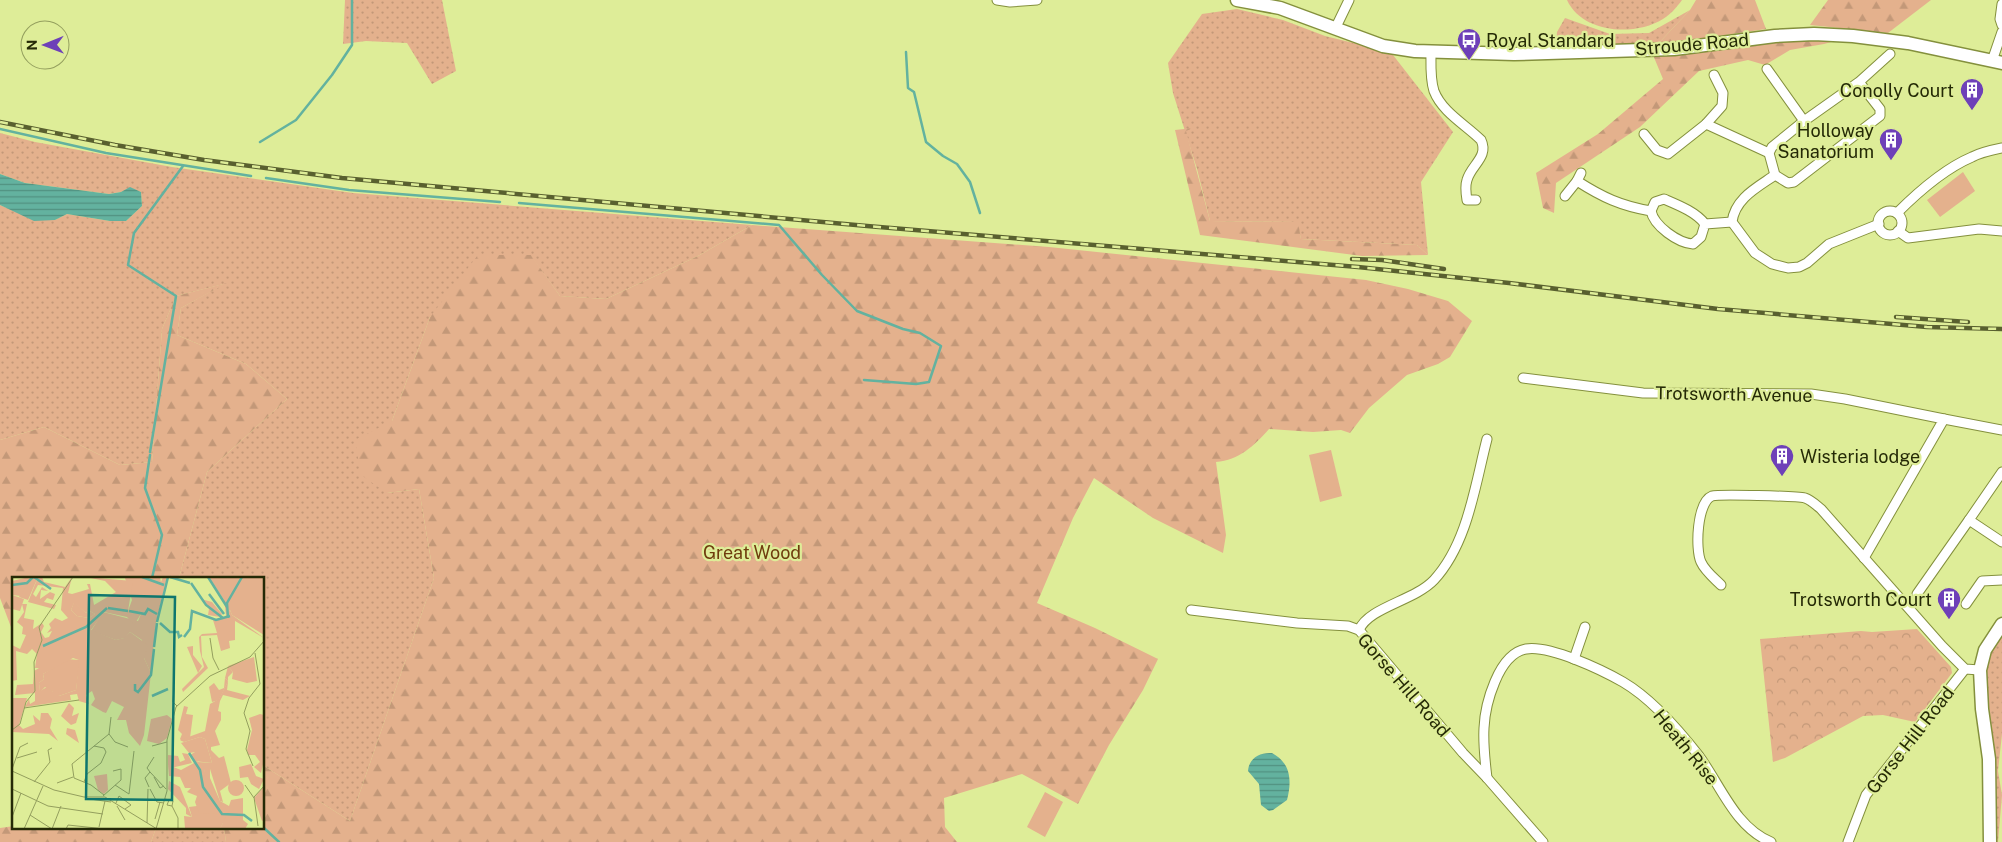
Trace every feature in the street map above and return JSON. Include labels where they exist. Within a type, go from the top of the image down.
[{"type":"street","points":[[997,0],[1010,2],[1037,0]]},
{"type":"street","name":"Stroude Road","points":[[1237,0],[1280,8],[1336,27],[1383,46],[1402,50],[1518,54],[1650,50],[1674,49],[1775,36],[1814,34],[1908,43],[1997,62]]},
{"type":"street","points":[[1336,27],[1349,0]]},
{"type":"street","points":[[2002,4],[2000,20],[2002,25]]},
{"type":"street","points":[[1997,62],[2002,32]]},
{"type":"street","points":[[1431,52],[1432,80],[1437,97],[1448,110],[1481,140],[1484,146],[1482,156],[1467,180],[1467,200],[1476,200]]},
{"type":"street","points":[[1769,153],[1777,142],[1859,82],[1890,54]]},
{"type":"street","points":[[1767,70],[1804,121]]},
{"type":"street","points":[[1644,134],[1657,150],[1668,154],[1706,124],[1722,106],[1723,93],[1714,75]]},
{"type":"street","points":[[1769,153],[1775,175],[1788,182],[1794,182],[1880,116],[1880,109],[1859,82]]},
{"type":"street","points":[[1706,124],[1769,153]]},
{"type":"street","points":[[1897,213],[1926,187],[1966,159],[1980,153],[2002,148]]},
{"type":"street","points":[[1565,196],[1577,181],[1581,172]]},
{"type":"street","points":[[1775,175],[1738,203],[1733,213],[1732,222],[1754,253],[1772,264],[1788,268],[1799,267],[1807,263],[1829,244],[1878,224],[1883,213],[1890,211],[1897,213],[1902,222],[1898,232]]},
{"type":"street","points":[[1577,181],[1607,200],[1631,208],[1650,211]]},
{"type":"street","points":[[1650,211],[1655,202],[1664,198],[1701,219],[1705,224]]},
{"type":"street","points":[[1650,211],[1654,219],[1663,228],[1676,238],[1690,244],[1693,244],[1700,237],[1705,224]]},
{"type":"street","points":[[1705,224],[1732,222]]},
{"type":"street","points":[[1878,224],[1888,234],[1898,232],[1908,238],[1979,229],[2002,231]]},
{"type":"street","name":"Trotsworth Avenue","points":[[1524,378],[1643,393],[1811,394],[2002,430]]},
{"type":"street","points":[[1864,558],[1944,419]]},
{"type":"street","points":[[1359,630],[1365,619],[1423,590],[1443,568],[1457,543],[1471,506],[1487,439]]},
{"type":"street","points":[[1917,594],[2002,472]]},
{"type":"street","points":[[1721,585],[1701,562],[1698,552],[1701,510],[1711,496],[1735,495],[1807,499],[1821,509],[1923,626],[1965,669],[1980,670]]},
{"type":"street","points":[[1969,520],[2002,542]]},
{"type":"street","points":[[1966,604],[1982,582],[2002,580]]},
{"type":"street","name":"Gorse Hill Road","points":[[1191,610],[1297,623],[1348,626],[1359,630],[1462,753],[1487,778],[1543,842]]},
{"type":"street","points":[[1990,842],[1989,759],[1982,709],[1980,670],[1985,650],[2002,624]]},
{"type":"street","points":[[1574,659],[1585,627]]},
{"type":"street","name":"Heath Rise","points":[[1487,778],[1484,744],[1486,717],[1491,692],[1508,659],[1525,649],[1540,650],[1574,659],[1623,682],[1645,699],[1668,720],[1699,757],[1739,818],[1759,836],[1771,842]]},
{"type":"street","name":"Gorse Hill Road","points":[[1848,842],[1866,795],[1965,669]]},
{"type":"green space","points":[[345,0],[442,0],[456,71],[432,84],[407,43],[366,41],[343,44]]},
{"type":"green space","points":[[1567,0],[1682,0],[1663,19],[1651,25],[1624,30],[1610,29],[1584,19],[1574,11]]},
{"type":"green space","points":[[1696,0],[1755,0],[1766,29],[1657,45],[1690,10]]},
{"type":"green space","points":[[1828,0],[1931,0],[1888,33],[1810,25]]},
{"type":"green space","points":[[1237,9],[1283,20],[1325,36],[1386,51],[1393,55],[1453,132],[1421,182],[1428,255],[1417,245],[1301,239],[1297,222],[1210,221],[1197,169],[1173,93],[1168,63],[1202,14]]},
{"type":"green space","points":[[1690,10],[1657,45],[1556,44],[1557,32],[1565,18],[1610,34],[1649,33]]},
{"type":"green space","points":[[1793,38],[1842,39],[1790,50],[1765,65],[1748,60],[1699,71],[1640,127],[1556,183],[1554,213],[1543,208],[1536,173],[1598,134],[1663,79],[1653,55],[1724,49]]},
{"type":"green space","points":[[1193,128],[1186,131],[1210,221],[1298,222],[1301,239],[1417,245],[1428,255],[1362,256],[1200,235],[1175,130]]},
{"type":"green space","points":[[0,133],[35,142],[172,167],[353,193],[752,225],[698,256],[606,299],[560,296],[531,256],[430,317],[392,421],[387,493],[419,489],[434,578],[350,821],[265,767],[265,577],[179,577],[207,472],[287,399],[246,364],[177,335],[181,308],[224,284],[176,296],[162,329],[152,462],[120,465],[44,427],[0,440],[0,205],[14,211],[55,220],[67,214],[110,221],[126,221],[142,206],[141,192],[130,188],[109,194],[25,183],[0,174]]},
{"type":"green space","points":[[1963,172],[1975,191],[1940,217],[1927,200]]},
{"type":"green space","name":"Great Wood","points":[[752,225],[1049,247],[1366,280],[1408,289],[1448,301],[1472,321],[1450,357],[1438,364],[1407,375],[1369,408],[1350,433],[1341,430],[1313,432],[1269,429],[1246,451],[1224,461],[1216,462],[1226,535],[1223,553],[1153,518],[1094,478],[1073,518],[1037,603],[1095,628],[1158,659],[1143,690],[1109,745],[1078,804],[1022,774],[944,798],[945,827],[957,842],[226,842],[224,830],[265,830],[265,767],[350,821],[434,578],[419,489],[387,493],[361,475],[355,440],[392,421],[430,317],[478,255],[531,255],[560,296],[606,299],[698,256]]},
{"type":"green space","points":[[227,283],[181,308],[177,335],[246,364],[287,399],[207,472],[179,577],[12,577],[12,630],[0,598],[0,440],[44,427],[120,465],[152,462],[162,329],[176,296]]},
{"type":"green space","points":[[1331,450],[1342,496],[1320,502],[1309,455]]},
{"type":"green space","points":[[1917,629],[1951,667],[1952,673],[1915,722],[1883,715],[1863,716],[1785,758],[1773,762],[1760,639],[1861,631]]},
{"type":"green space","points":[[2002,632],[2002,734],[1998,771],[2002,795],[1998,842],[1994,842],[1993,760],[1986,668]]},
{"type":"green space","points":[[1045,792],[1063,802],[1045,837],[1027,827]]},
{"type":"green space","points":[[12,826],[12,830],[155,830],[151,842],[0,842],[0,828]]},
{"type":"green space","points":[[155,830],[224,830],[226,842],[151,842]]},
{"type":"water","points":[[0,174],[25,183],[109,194],[121,192],[130,187],[141,192],[142,206],[126,221],[110,221],[67,214],[55,220],[34,221],[0,205]]},
{"type":"water","points":[[1272,753],[1286,767],[1289,786],[1287,800],[1269,811],[1261,805],[1259,784],[1248,771],[1253,759],[1259,755]]},
{"type":"waterway","points":[[260,142],[296,120],[332,75],[352,45],[352,0]]},
{"type":"waterway","points":[[906,52],[908,88],[914,92],[926,142],[943,156],[957,164],[970,182],[980,213]]},
{"type":"waterway","points":[[0,129],[106,153],[251,176]]},
{"type":"waterway","points":[[150,452],[176,296],[128,265],[134,233],[183,166]]},
{"type":"waterway","points":[[266,178],[349,190],[500,202]]},
{"type":"waterway","points":[[519,203],[779,225],[822,275],[857,311],[903,329],[920,333],[941,346],[929,382],[916,384],[864,380]]},
{"type":"waterway","points":[[150,455],[145,488],[162,535],[152,577]]},
{"type":"waterway","points":[[265,829],[279,842]]},
{"type":"railway","points":[[0,122],[115,145],[204,160],[342,178],[867,226],[1358,267],[1509,283],[1718,309],[1927,327],[2002,329]]},
{"type":"railway","points":[[1352,259],[1382,260],[1444,269]]},
{"type":"railway","points":[[1896,317],[1968,322]]},
{"type":"place","name":"Royal Standard","points":[[1469,61]]},
{"type":"place","name":"Conolly Court","points":[[1972,111]]},
{"type":"place","name":"Holloway Sanatorium","points":[[1891,161]]},
{"type":"place","name":"Wisteria lodge","points":[[1782,477]]},
{"type":"place","name":"Trotsworth Court","points":[[1949,620]]}]
